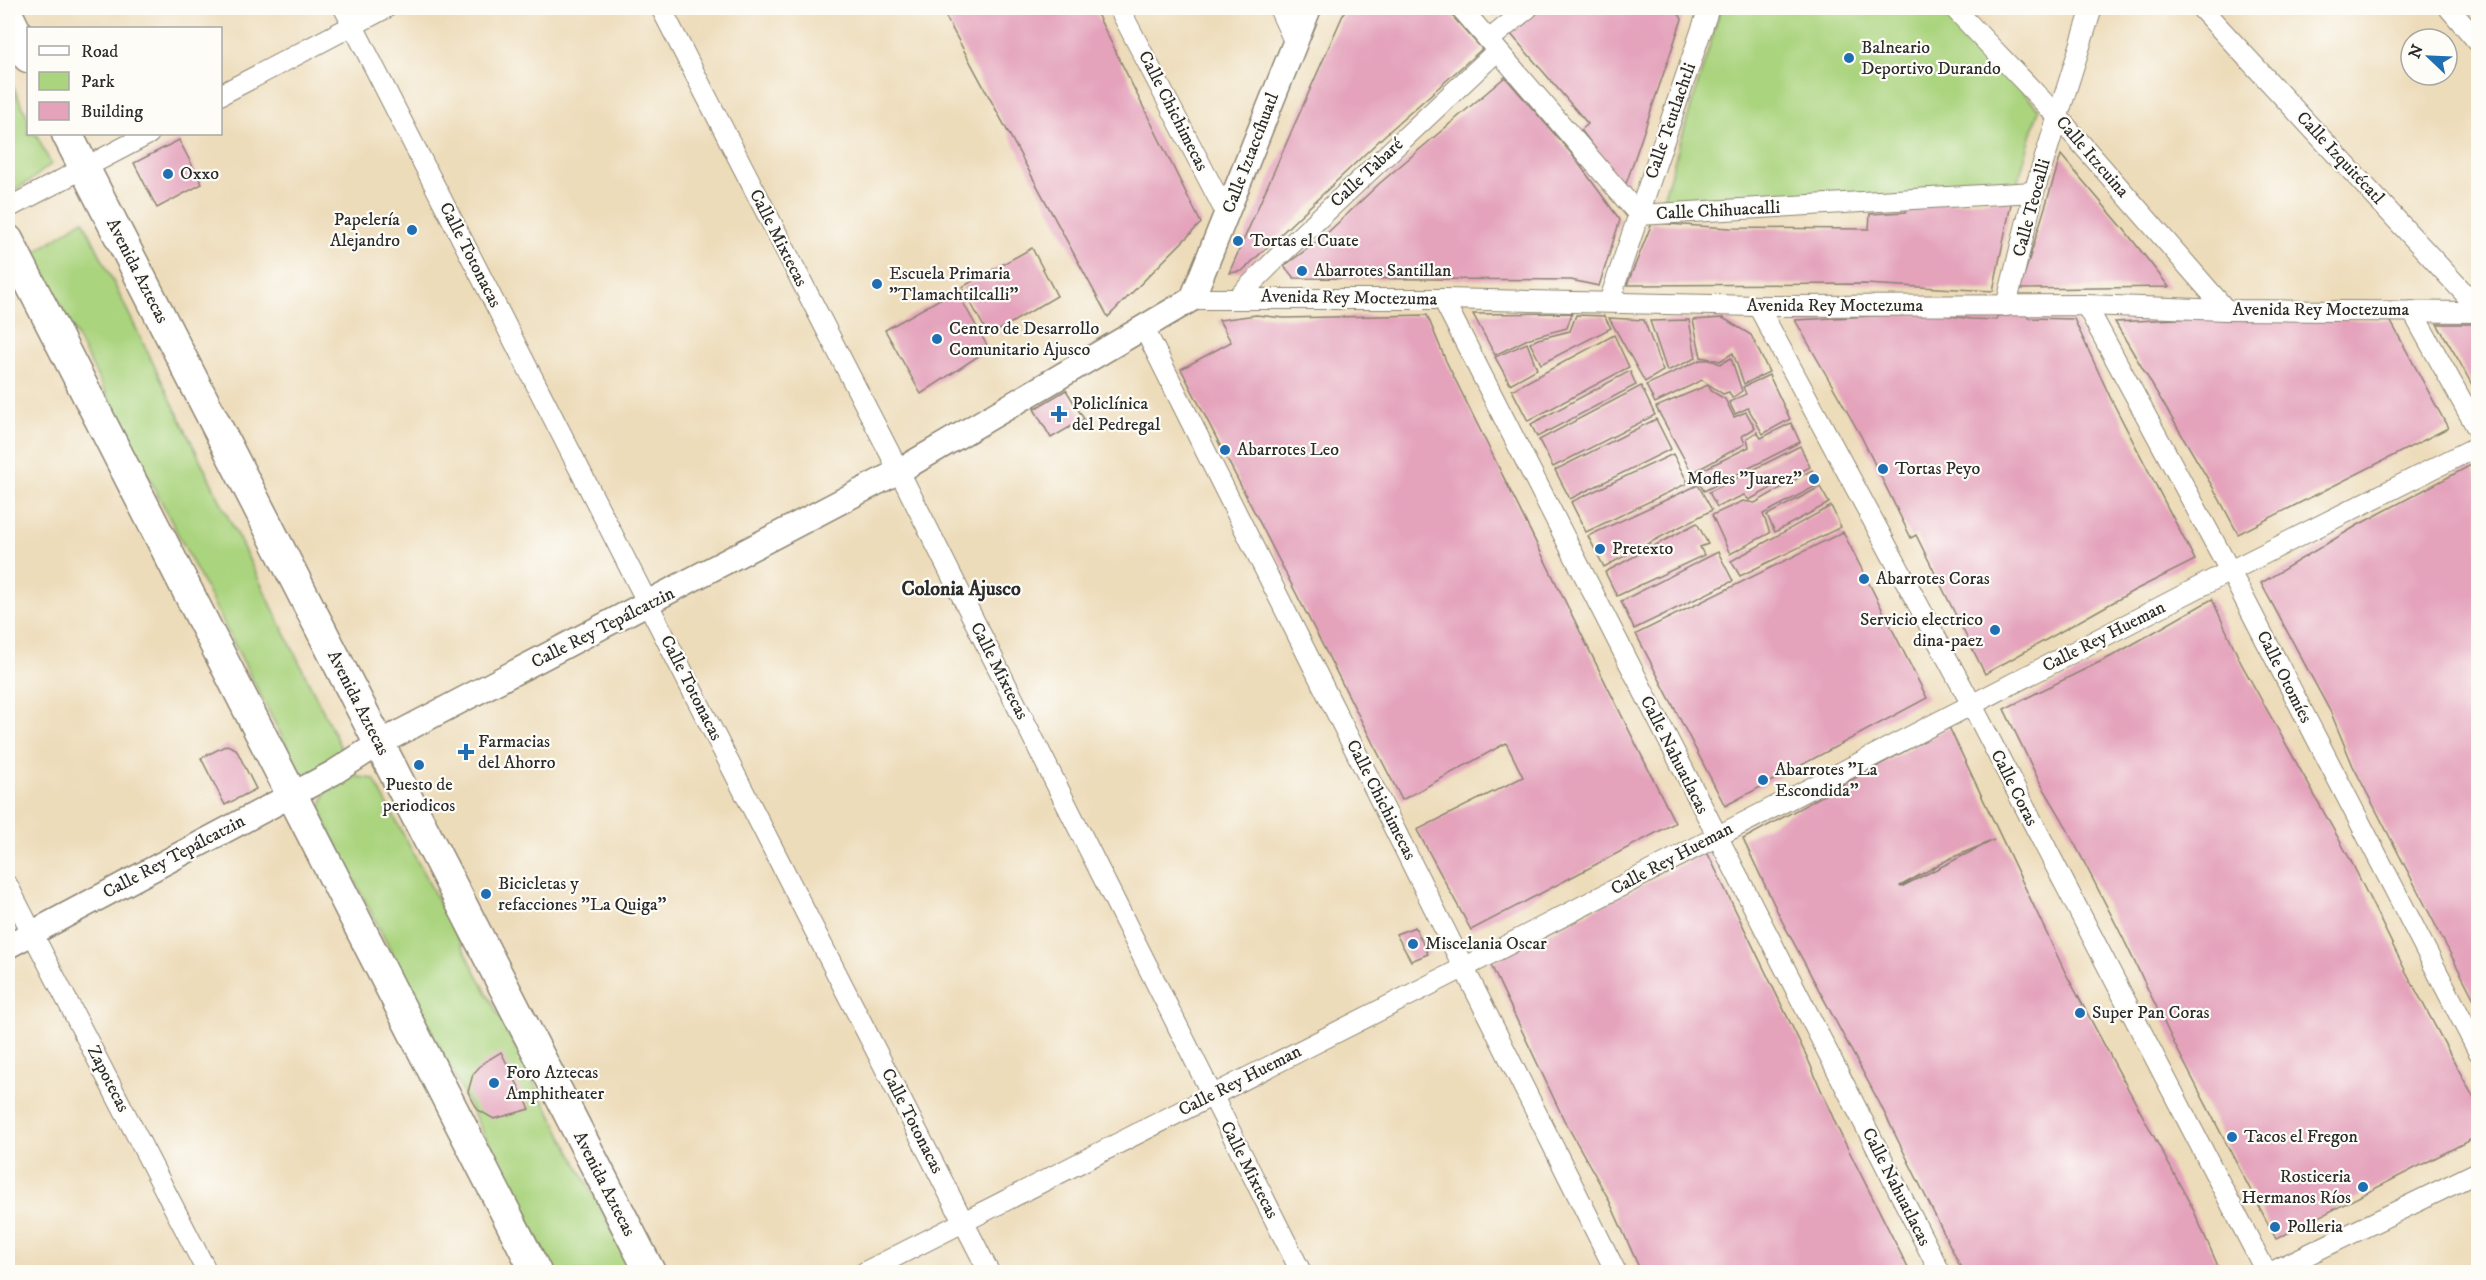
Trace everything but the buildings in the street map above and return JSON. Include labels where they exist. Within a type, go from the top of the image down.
[{"type":"main road","points":[[8,15],[27,55]]},
{"type":"main road","name":"Avenida Aztecas","points":[[68,135],[650,1272]]},
{"type":"main road","points":[[8,240],[536,1272]]},
{"type":"street","name":"Calle Totonacas","points":[[344,8],[989,1272]]},
{"type":"street","points":[[222,95],[386,8]]},
{"type":"street","name":"Calle Mixtecas","points":[[661,8],[899,471],[1301,1272]]},
{"type":"street","name":"Calle Chichimecas","points":[[1119,8],[1227,215]]},
{"type":"street","points":[[1279,8],[1294,41]]},
{"type":"street","name":"Calle Iztaccíhuatl","points":[[1192,299],[1309,8]]},
{"type":"street","name":"Calle Chihuacalli","points":[[1461,8],[1639,215],[2034,192]]},
{"type":"street","name":"Calle Tabaré","points":[[1238,297],[1493,46],[1528,8]]},
{"type":"street","name":"Calle Itzcuina","points":[[1954,8],[2058,117],[2226,310]]},
{"type":"street","name":"Calle Teocalli","points":[[2006,306],[2034,192],[2092,8]]},
{"type":"street","name":"Calle Izquitécatl","points":[[2201,8],[2478,310]]},
{"type":"street","points":[[2449,8],[2478,42]]},
{"type":"street","name":"Calle Teutlachtli","points":[[1609,302],[1706,10]]},
{"type":"street","points":[[8,208],[147,135]]},
{"type":"street","name":"Avenida Rey Moctezuma","points":[[1192,299],[1238,297],[1758,306],[2086,305],[2226,310],[2478,310]]},
{"type":"street","name":"Calle Rey Tepálcatzin","points":[[8,946],[333,773],[378,744],[899,471],[1192,299]]},
{"type":"street","name":"Calle Nahuatlacas","points":[[1443,299],[1715,836],[1940,1272]]},
{"type":"street","name":"Calle Otomíes","points":[[2086,305],[2230,571],[2478,1051]]},
{"type":"street","name":"Calle Coras","points":[[1758,306],[1971,705],[2266,1272]]},
{"type":"street","points":[[2412,310],[2478,430]]},
{"type":"street","name":"Calle Chichimecas","points":[[1144,328],[1616,1272]]},
{"type":"street","name":"Calle Rey Hueman","points":[[865,1272],[1465,967],[2230,571],[2478,446]]},
{"type":"street","name":"Zapotecas","points":[[8,886],[207,1272]]},
{"type":"street","points":[[2272,1272],[2478,1172]]},
{"type":"green space","name":"Balneario Deportivo Durando","points":[[1721,8],[1945,8],[2039,109],[2015,192],[1660,209]]},
{"type":"green space","points":[[8,76],[27,116],[27,135],[36,135],[51,164],[30,181],[8,194]]},
{"type":"green space","points":[[83,220],[344,754],[306,784],[34,253]]},
{"type":"green space","points":[[333,774],[374,779],[634,1272],[554,1272],[319,810]]},
{"type":"place","name":"Balneario Deportivo Durando","points":[[1849,58]]},
{"type":"place","name":"Oxxo","points":[[168,174]]},
{"type":"place","name":"Papelería Alejandro","points":[[412,230]]},
{"type":"place","name":"Tortas el Cuate","points":[[1238,241]]},
{"type":"place","name":"Abarrotes Santillan","points":[[1302,271]]},
{"type":"place","name":"Escuela Primaria \"Tlamachtilcalli\"","points":[[877,284]]},
{"type":"place","name":"Centro de Desarrollo Comunitario Ajusco","points":[[937,339]]},
{"type":"place","name":"Policlínica del Pedregal","points":[[1059,414]]},
{"type":"place","name":"Abarrotes Leo","points":[[1225,450]]},
{"type":"place","name":"Tortas Peyo","points":[[1883,469]]},
{"type":"place","name":"Mofles \"Juarez\"","points":[[1814,479]]},
{"type":"place","name":"Pretexto","points":[[1600,549]]},
{"type":"place","name":"Abarrotes Coras","points":[[1864,579]]},
{"type":"place","name":"Servicio electrico dina-paez","points":[[1995,630]]},
{"type":"place","name":"Farmacias del Ahorro","points":[[466,752]]},
{"type":"place","name":"Puesto de periodicos","points":[[419,765]]},
{"type":"place","name":"Abarrotes \"La Escondida\"","points":[[1763,780]]},
{"type":"place","name":"Bicicletas y refacciones \"La Quiga\"","points":[[486,894]]},
{"type":"place","name":"Miscelania Oscar","points":[[1413,944]]},
{"type":"place","name":"Super Pan Coras","points":[[2080,1013]]},
{"type":"place","name":"Foro Aztecas Amphitheater","points":[[494,1083]]},
{"type":"place","name":"Tacos el Fregon","points":[[2232,1137]]},
{"type":"place","name":"Rosticeria Hermanos Ríos","points":[[2363,1187]]},
{"type":"place","name":"Polleria","points":[[2275,1227]]},
{"type":"district","name":"Colonia Ajusco","points":[[961,589]]}]
